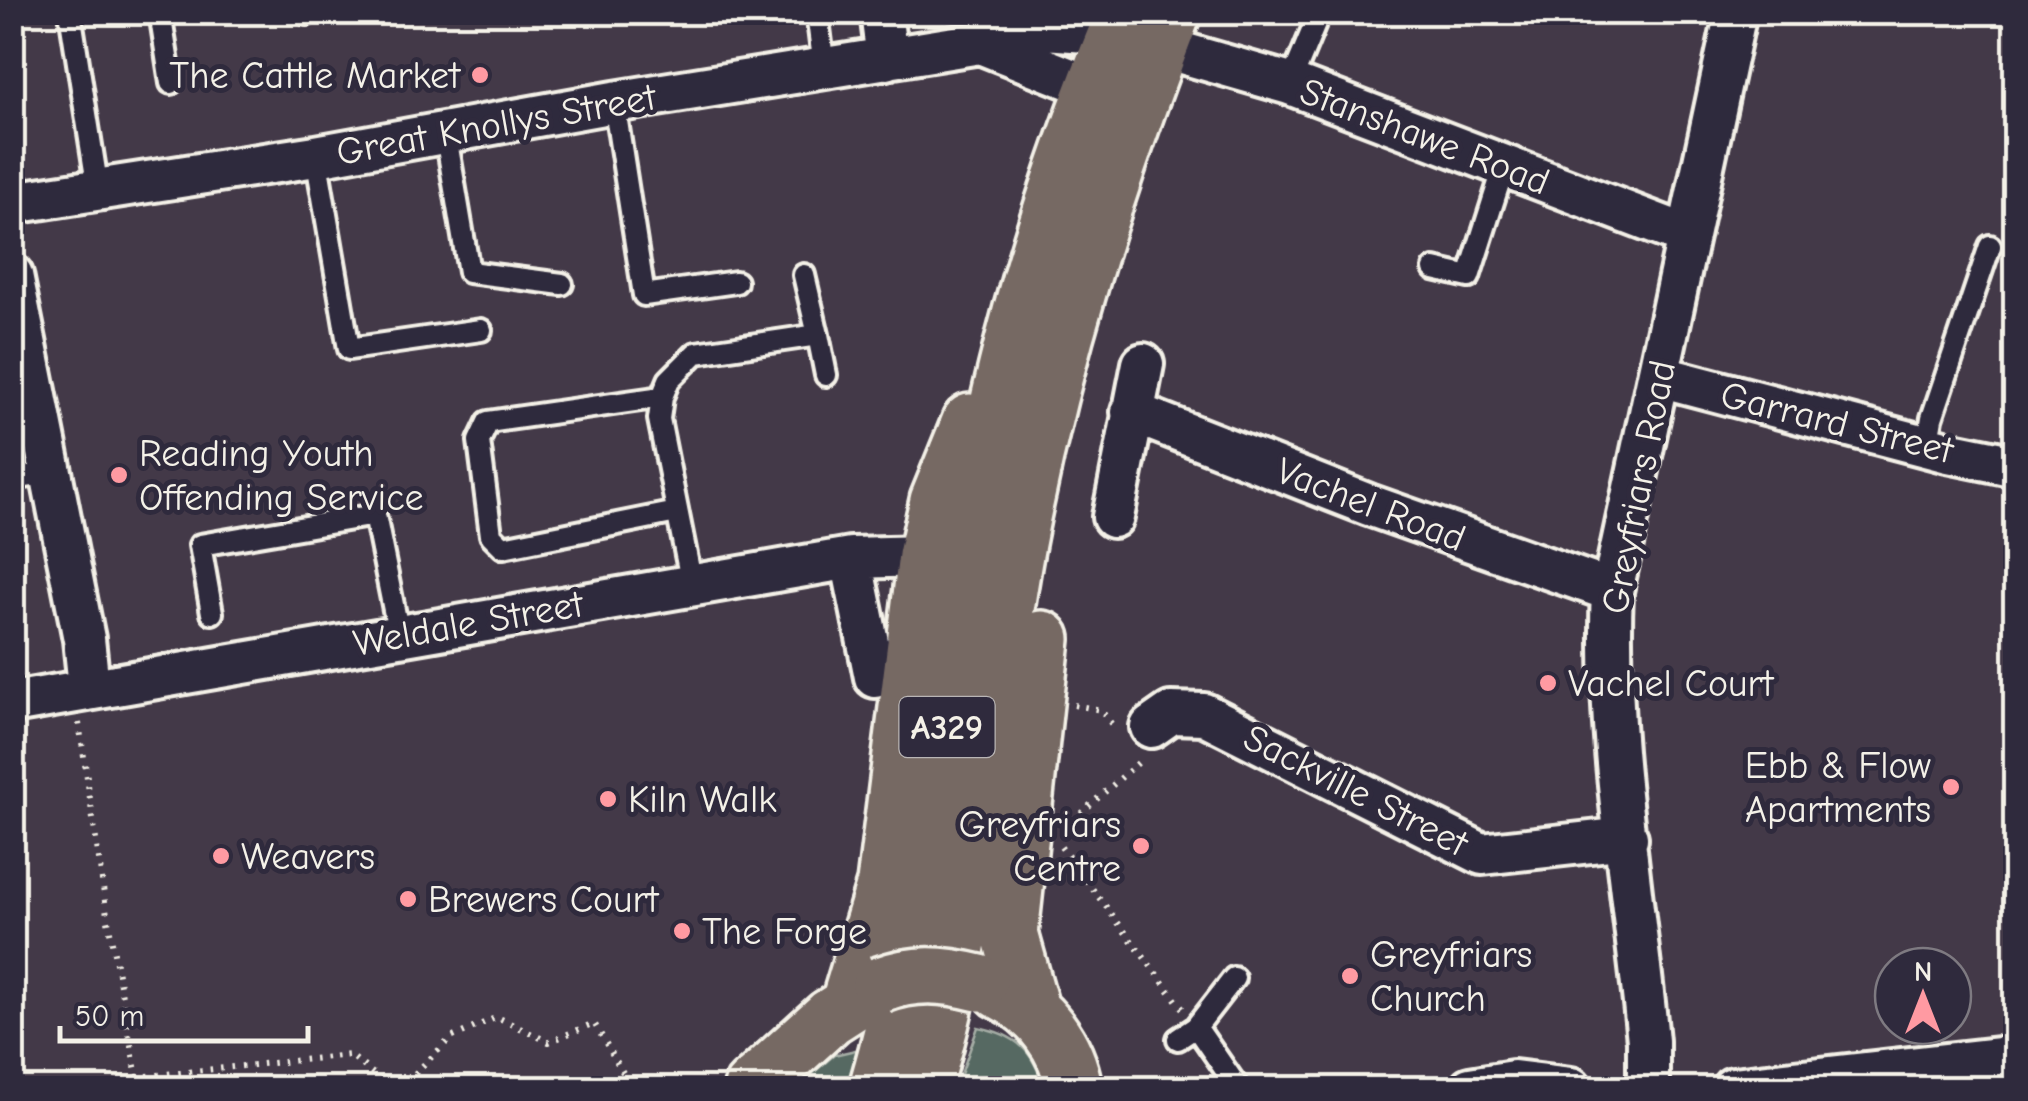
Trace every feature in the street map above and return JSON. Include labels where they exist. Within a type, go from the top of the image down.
[{"type":"main road","name":"A329","points":[[877,1088],[920,910],[978,512],[1005,370],[1093,88],[1149,24]]},
{"type":"main road","name":"A329","points":[[923,1088],[954,967],[1016,546],[1046,406],[1149,24]]},
{"type":"main road","points":[[1070,313],[1071,428],[1033,698],[1010,934],[1031,1009],[1061,1049],[1070,1066],[1074,1088]]},
{"type":"main road","points":[[864,994],[886,884],[926,556],[938,501],[963,432],[1005,370]]},
{"type":"main road","points":[[752,1088],[864,994],[922,974],[979,983],[1031,1009]]},
{"type":"street","points":[[881,12],[887,58]]},
{"type":"street","name":"Greyfriars Road","points":[[1645,1088],[1648,1041],[1610,639],[1612,591],[1736,12]]},
{"type":"street","name":"Great Knollys Street","points":[[12,203],[316,156],[445,130],[980,43],[1030,28],[1149,24]]},
{"type":"street","name":"Stanshawe Road","points":[[1149,24],[1290,84],[1688,236]]},
{"type":"street","points":[[980,43],[1093,88]]},
{"type":"street","points":[[12,275],[32,476],[84,639],[82,689]]},
{"type":"street","points":[[1113,517],[1143,364]]},
{"type":"street","name":"Garrard Street","points":[[1659,376],[1927,447],[2016,466]]},
{"type":"street","name":"Vachel Road","points":[[1132,412],[1369,505],[1612,591]]},
{"type":"street","name":"Weldale Street","points":[[12,702],[851,558],[926,556]]},
{"type":"street","points":[[851,558],[875,677]]},
{"type":"street","name":"Sackville Street","points":[[1135,743],[1171,713],[1204,714],[1482,854],[1626,838]]},
{"type":"street","points":[[1733,1088],[2016,1056]]},
{"type":"street","points":[[1470,1088],[1514,1081],[1571,1088]]},
{"type":"lane","points":[[70,12],[98,190]]},
{"type":"lane","points":[[160,12],[171,83]]},
{"type":"lane","points":[[817,12],[824,68]]},
{"type":"lane","points":[[1290,84],[1320,12]]},
{"type":"lane","points":[[614,102],[644,295],[736,282]]},
{"type":"lane","points":[[445,130],[469,272],[562,284]]},
{"type":"lane","points":[[316,156],[349,350],[481,330]]},
{"type":"lane","points":[[1434,269],[1469,276],[1504,167]]},
{"type":"lane","points":[[1927,447],[1932,418],[1990,246]]},
{"type":"lane","points":[[804,275],[826,376]]},
{"type":"lane","points":[[692,585],[659,419],[669,380],[696,353],[818,334]]},
{"type":"lane","points":[[662,398],[488,422],[479,441],[491,535],[502,546],[678,512]]},
{"type":"lane","points":[[212,613],[200,545],[375,514],[400,635]]},
{"type":"lane","points":[[1234,978],[1187,1033],[1238,1088]]},
{"type":"path","points":[[82,689],[107,915],[137,1077]]},
{"type":"path","points":[[1033,698],[1101,710],[1135,743],[1054,836],[1187,1033]]},
{"type":"path","points":[[400,1088],[451,1038],[497,1018],[549,1042],[594,1023],[632,1088]]},
{"type":"path","points":[[96,1088],[137,1077],[350,1055],[391,1088]]},
{"type":"green space","points":[[978,1027],[1021,1046],[1035,1064],[1044,1088],[956,1088]]},
{"type":"green space","points":[[873,1046],[856,1088],[796,1088],[834,1055]]},
{"type":"place","name":"The Cattle Market","points":[[480,75]]},
{"type":"place","name":"Reading Youth Offending Service","points":[[119,475]]},
{"type":"place","name":"Vachel Court","points":[[1548,683]]},
{"type":"place","name":"Ebb & Flow Apartments","points":[[1951,787]]},
{"type":"place","name":"Kiln Walk","points":[[608,799]]},
{"type":"place","name":"Greyfriars Centre","points":[[1141,846]]},
{"type":"place","name":"Weavers","points":[[221,856]]},
{"type":"place","name":"Brewers Court","points":[[408,899]]},
{"type":"place","name":"The Forge","points":[[682,931]]},
{"type":"place","name":"Greyfriars Church","points":[[1350,976]]}]
